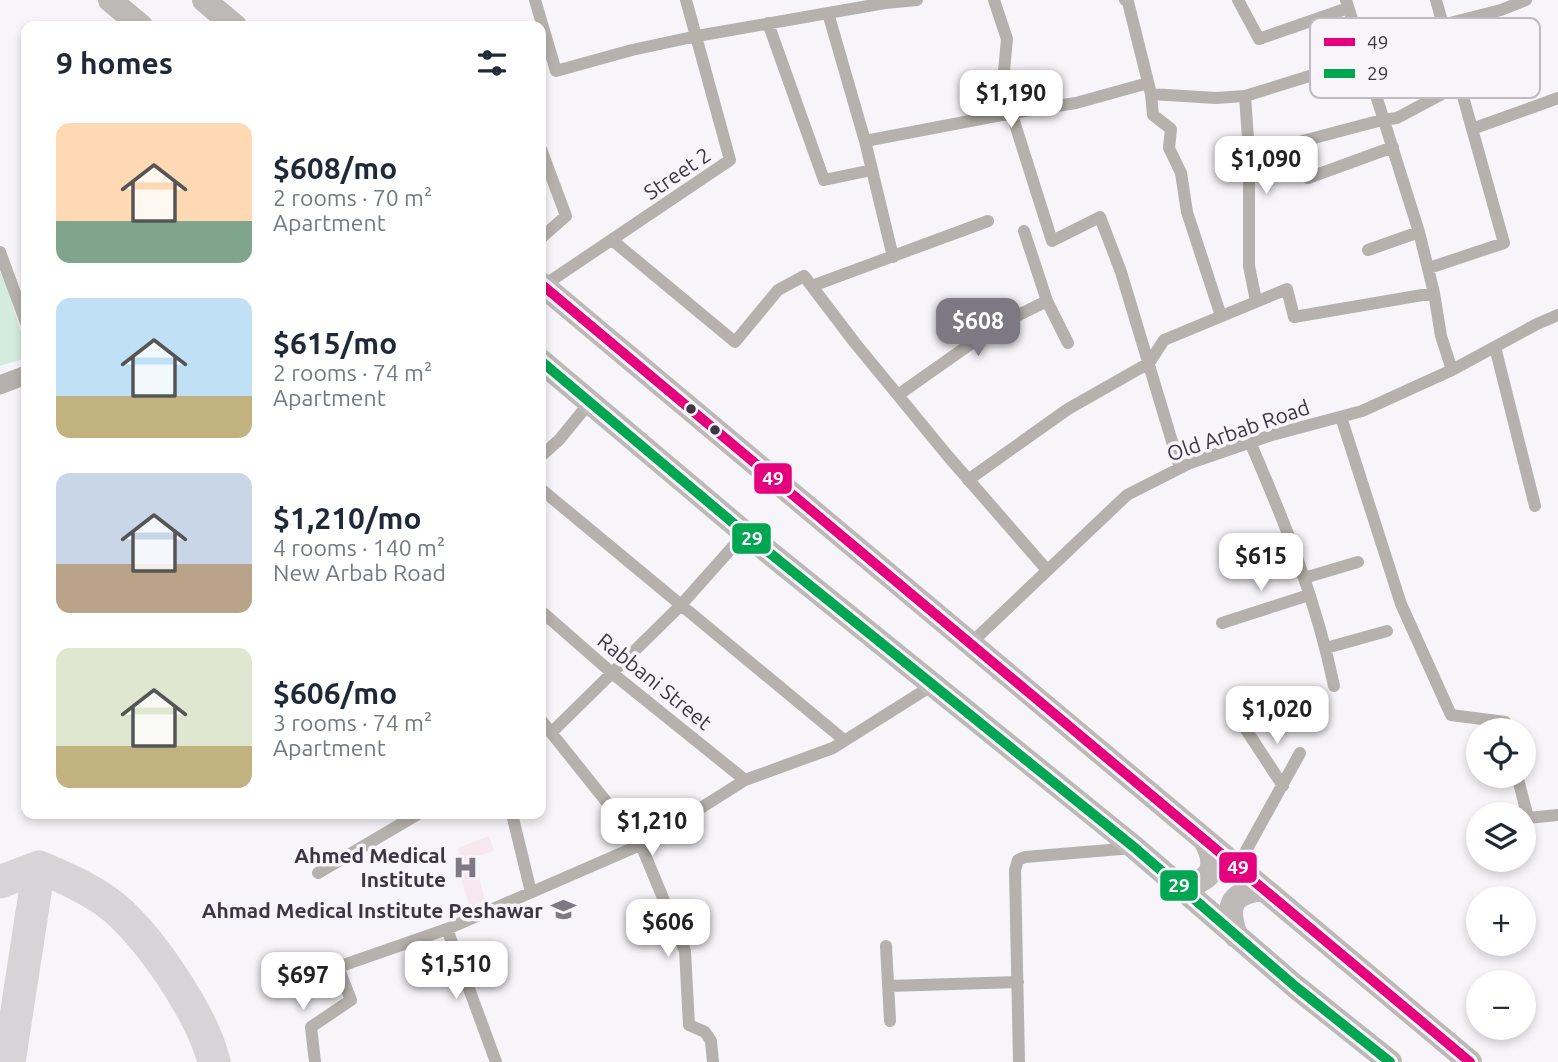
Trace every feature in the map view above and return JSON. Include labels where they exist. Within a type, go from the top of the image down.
[{"type":"highway","points":[[110,0],[135,21]]},
{"type":"highway","points":[[204,0],[229,21]]},
{"type":"highway","points":[[546,288],[1470,1062]]},
{"type":"highway","points":[[546,365],[745,533],[1135,848],[1296,987],[1390,1062]]},
{"type":"highway","points":[[1178,886],[1204,880],[1210,873],[1213,855],[1205,840]]},
{"type":"highway","points":[[1236,936],[1230,916],[1232,905],[1243,893],[1263,889]]},
{"type":"street","points":[[535,0],[541,21]]},
{"type":"street","name":"Street 2","points":[[546,282],[730,160],[686,0]]},
{"type":"street","points":[[546,37],[556,71],[697,36],[885,2],[917,0]]},
{"type":"street","points":[[994,0],[1007,39],[1004,71],[1012,113],[1052,241],[1100,217],[1121,272],[1180,468]]},
{"type":"street","points":[[1125,0],[1128,2],[1150,89],[1153,115],[1171,129],[1169,148],[1181,173],[1187,212],[1222,316]]},
{"type":"street","points":[[1238,0],[1259,39],[1310,19]]},
{"type":"street","points":[[1436,0],[1440,18]]},
{"type":"street","points":[[1470,18],[1526,0]]},
{"type":"street","points":[[1312,18],[1347,4]]},
{"type":"street","points":[[828,13],[865,141],[893,257]]},
{"type":"street","points":[[768,23],[824,180],[872,170]]},
{"type":"street","points":[[865,141],[1150,89],[1216,98],[1245,96],[1310,76]]},
{"type":"street","points":[[1245,96],[1249,150],[1250,266],[1256,301]]},
{"type":"street","points":[[1376,98],[1419,232],[1429,268],[1441,336],[1452,370]]},
{"type":"street","points":[[1249,150],[1295,143],[1396,118],[1434,98]]},
{"type":"street","points":[[1429,268],[1504,243],[1463,98]]},
{"type":"street","points":[[1472,129],[1558,98]]},
{"type":"street","points":[[1308,178],[1393,147]]},
{"type":"street","points":[[546,162],[566,216],[546,234]]},
{"type":"street","points":[[812,286],[988,221]]},
{"type":"street","points":[[1024,231],[1047,301],[1068,343]]},
{"type":"street","points":[[1368,250],[1419,232]]},
{"type":"street","points":[[612,240],[735,342],[779,290],[804,276],[968,480],[1047,570]]},
{"type":"street","points":[[0,252],[21,309]]},
{"type":"street","points":[[968,480],[1068,410],[1149,363],[1164,340],[1256,301],[1287,289],[1294,317],[1434,293]]},
{"type":"street","points":[[898,395],[996,326],[1047,301]]},
{"type":"street","name":"Old Arbab Road","points":[[971,643],[1127,495],[1180,468],[1250,442],[1362,411],[1452,370],[1558,315]]},
{"type":"street","points":[[1495,347],[1535,506]]},
{"type":"street","points":[[0,385],[21,377]]},
{"type":"street","points":[[546,452],[590,402]]},
{"type":"street","points":[[1341,417],[1401,604],[1451,715],[1474,718]]},
{"type":"street","points":[[1250,442],[1294,546],[1326,648],[1334,686]]},
{"type":"street","points":[[546,493],[844,740]]},
{"type":"street","points":[[552,732],[681,605],[745,533]]},
{"type":"street","points":[[1304,578],[1358,562]]},
{"type":"street","points":[[1222,623],[1309,595]]},
{"type":"street","name":"Rabbani Street","points":[[546,615],[612,673],[745,780]]},
{"type":"street","points":[[1326,648],[1387,631]]},
{"type":"street","points":[[315,1062],[311,1027],[351,999],[338,967],[447,929],[641,845],[745,780],[833,748],[933,685]]},
{"type":"street","points":[[546,725],[641,845],[685,951],[689,1025],[705,1032],[711,1041],[713,1062]]},
{"type":"street","points":[[1243,725],[1283,786]]},
{"type":"street","points":[[1237,867],[1300,753]]},
{"type":"street","points":[[1520,788],[1528,818],[1558,815]]},
{"type":"street","points":[[318,873],[410,819]]},
{"type":"street","points":[[513,819],[531,892]]},
{"type":"street","points":[[1019,1062],[1015,870],[1018,860],[1025,857],[1135,848]]},
{"type":"street","points":[[447,929],[496,1062]]},
{"type":"street","points":[[886,946],[890,1021]]},
{"type":"street","points":[[888,986],[1018,982]]},
{"type":"shaded area","name":"Ahmed Medical Institute","points":[[489,836],[494,851],[474,857],[486,906],[471,911],[454,857],[459,855],[458,848]]},
{"type":"green space","points":[[2,272],[21,331],[21,360],[0,366]]},
{"type":"taxiway","points":[[0,882],[39,867],[83,887],[107,902],[139,932],[171,975],[198,1021],[214,1062]]},
{"type":"taxiway","points":[[9,1062],[39,867]]},
{"type":"transit line","name":"49","points":[[546,288],[1470,1062]]},
{"type":"transit line","name":"29","points":[[546,365],[745,533],[1135,848],[1296,987],[1390,1062]]},
{"type":"place","name":"Ahmed Medical Institute","points":[[466,867]]},
{"type":"place","name":"Ahmad Medical Institute Peshawar","points":[[563,910]]}]
